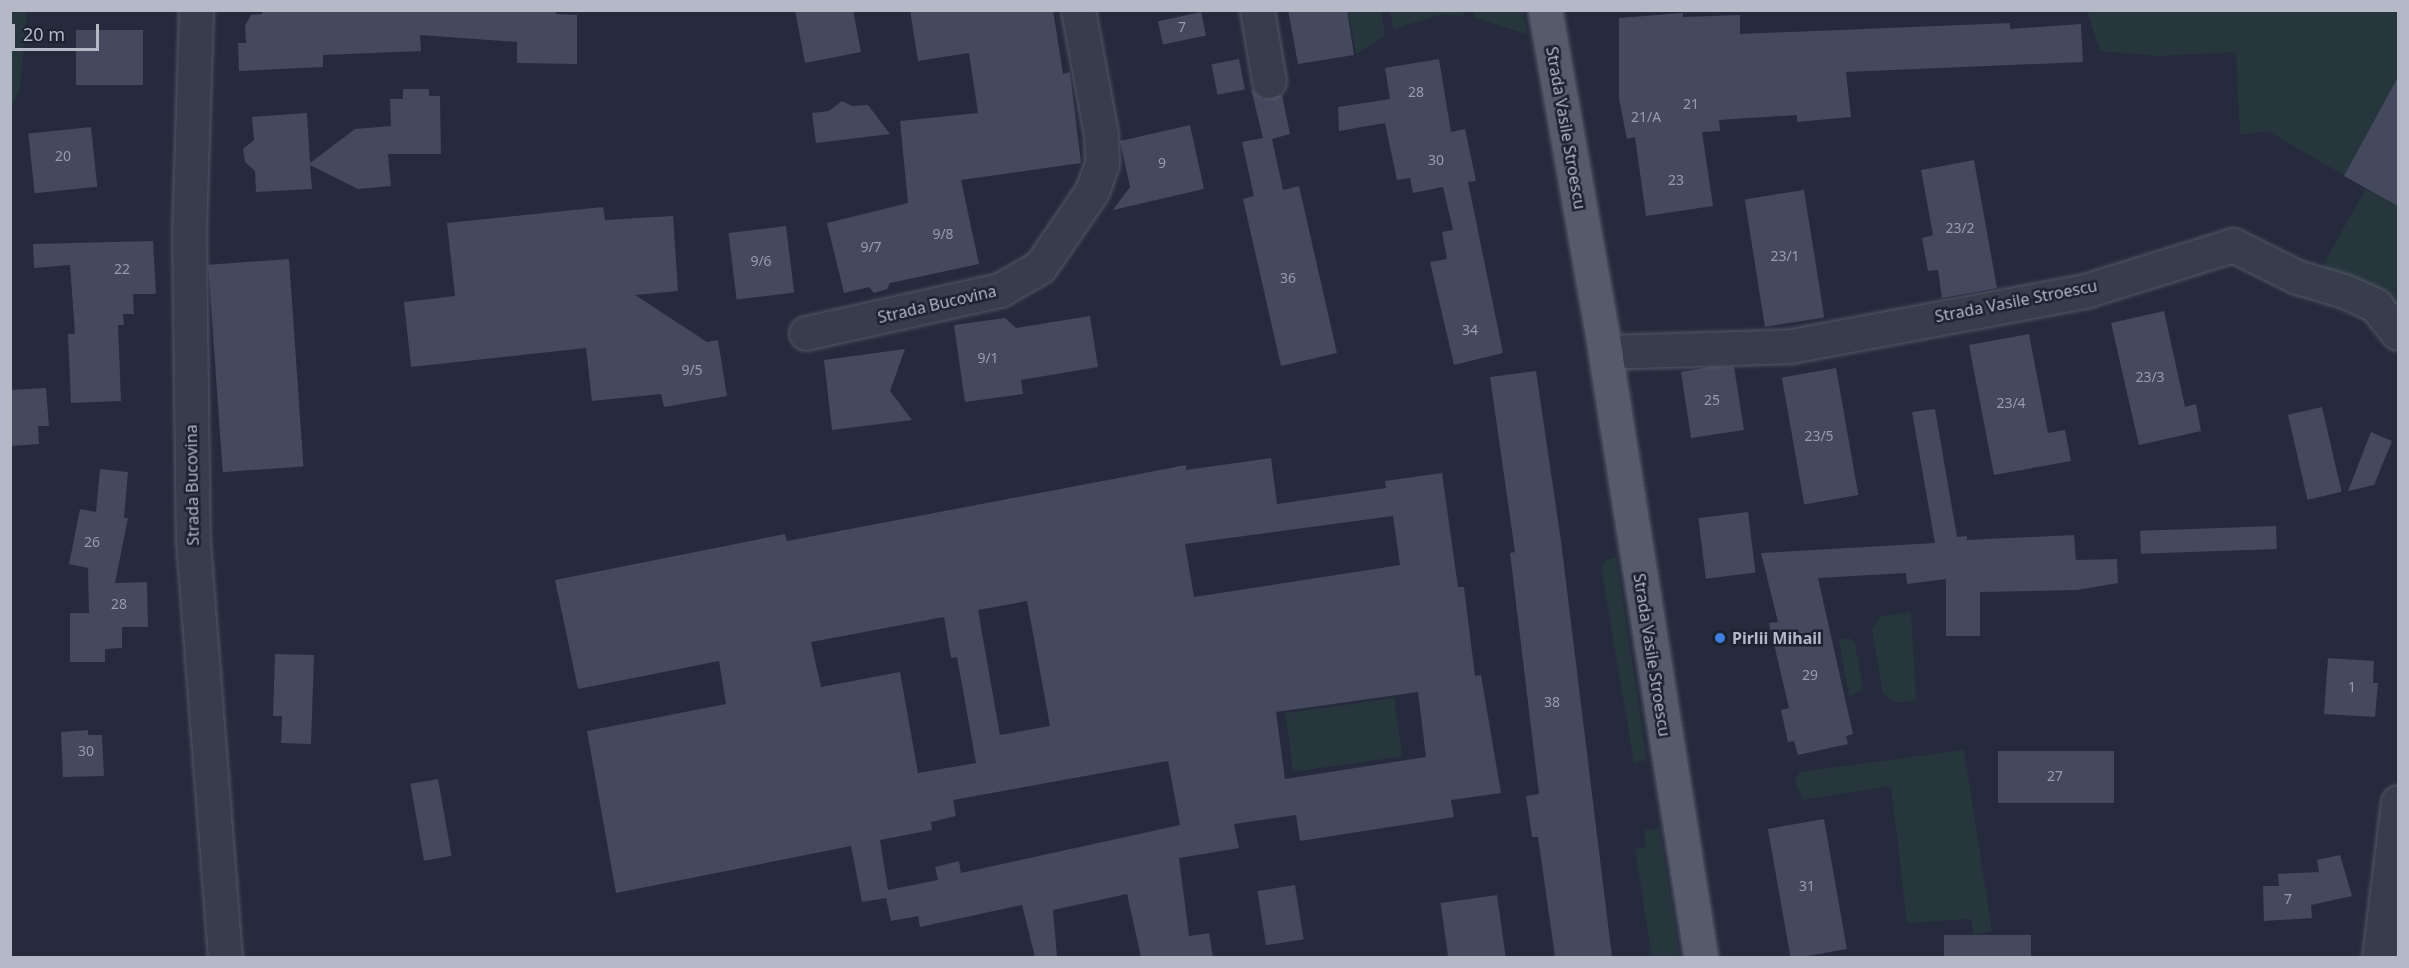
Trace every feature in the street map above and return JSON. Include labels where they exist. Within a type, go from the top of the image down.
[{"type":"main road","name":"Strada Vasile Stroescu","points":[[1545,10],[1605,352],[1701,957]]},
{"type":"street","name":"Strada Bucovina","points":[[196,10],[189,229],[193,542],[225,957]]},
{"type":"street","name":"Strada Bucovina","points":[[806,333],[1000,291],[1040,267],[1092,191],[1102,163],[1101,134],[1078,10]]},
{"type":"street","points":[[1257,10],[1269,81]]},
{"type":"street","name":"Strada Vasile Stroescu","points":[[1605,352],[1791,346],[2085,291],[2234,245],[2297,277],[2344,291],[2374,305],[2398,333]]},
{"type":"street","points":[[2379,957],[2398,802]]},
{"type":"shaded area","points":[[11,10],[27,11],[20,87],[11,110]]},
{"type":"shaded area","points":[[1348,11],[1381,11],[1385,36],[1356,54]]},
{"type":"shaded area","points":[[1390,11],[1463,11],[1464,16],[1444,14],[1393,29]]},
{"type":"shaded area","points":[[1474,11],[1523,11],[1527,34],[1475,18]]},
{"type":"shaded area","points":[[2087,11],[2398,11],[2398,315],[2323,265],[2366,188],[2268,131],[2240,135],[2236,52],[2158,56],[2100,51]]},
{"type":"shaded area","points":[[1616,557],[1647,760],[1634,763],[1601,567],[1606,560]]},
{"type":"shaded area","points":[[1911,612],[1916,700],[1897,703],[1883,694],[1872,629],[1881,616]]},
{"type":"shaded area","points":[[1849,638],[1855,643],[1863,689],[1849,697],[1839,640]]},
{"type":"shaded area","points":[[1394,698],[1402,756],[1293,772],[1285,713]]},
{"type":"shaded area","points":[[1964,750],[1992,931],[1974,935],[1971,919],[1907,923],[1891,786],[1802,800],[1795,780],[1800,772]]},
{"type":"shaded area","points":[[1659,827],[1680,957],[1652,957],[1635,849],[1646,848],[1644,831]]},
{"type":"building","points":[[263,10],[556,10],[556,14],[577,15],[577,64],[517,63],[517,42],[420,35],[421,51],[323,55],[323,67],[239,71],[238,43],[246,43],[245,26],[251,15],[262,14]]},
{"type":"building","points":[[795,10],[853,10],[861,52],[805,63]]},
{"type":"building","points":[[910,10],[1053,10],[1063,74],[1070,72],[1081,163],[961,180],[979,264],[890,283],[887,289],[874,293],[869,287],[844,293],[827,223],[908,203],[900,121],[978,113],[969,53],[918,61]]},
{"type":"building","points":[[1288,10],[1347,10],[1354,55],[1298,64]]},
{"type":"building","points":[[1201,12],[1206,35],[1163,45],[1158,21]]},
{"type":"building","points":[[1683,13],[1683,17],[1740,15],[1740,34],[2010,23],[2010,29],[2081,24],[2083,62],[1846,72],[1851,117],[1797,122],[1797,115],[1719,120],[1720,131],[1702,132],[1713,206],[1646,216],[1635,137],[1627,139],[1619,99],[1619,18]]},
{"type":"building","points":[[76,30],[143,30],[143,85],[76,85]]},
{"type":"building","points":[[1239,59],[1245,89],[1217,95],[1212,64]]},
{"type":"building","points":[[1439,59],[1451,132],[1465,129],[1476,181],[1468,182],[1503,353],[1454,365],[1430,262],[1447,259],[1442,232],[1453,230],[1443,187],[1413,193],[1410,178],[1397,180],[1385,123],[1339,131],[1338,107],[1390,99],[1385,68]]},
{"type":"building","points":[[2398,77],[2398,206],[2344,176]]},
{"type":"building","points":[[403,89],[429,89],[429,96],[440,96],[441,154],[388,154],[391,186],[358,189],[310,165],[312,189],[256,192],[255,171],[245,162],[243,149],[254,140],[252,117],[307,113],[310,163],[355,129],[391,126],[390,99],[403,99]]},
{"type":"building","points":[[1251,89],[1263,99],[1282,95],[1290,134],[1272,139],[1283,190],[1299,186],[1337,353],[1281,366],[1243,199],[1254,196],[1242,142],[1263,138]]},
{"type":"building","points":[[842,101],[852,106],[868,105],[890,134],[816,143],[812,113],[829,111]]},
{"type":"building","points":[[1190,125],[1204,189],[1113,210],[1130,187],[1120,141]]},
{"type":"building","points":[[91,127],[97,187],[35,193],[28,134]]},
{"type":"building","points":[[1974,160],[1997,288],[1942,298],[1938,270],[1928,271],[1922,238],[1933,235],[1921,170]]},
{"type":"building","points":[[1804,190],[1824,317],[1765,327],[1745,199]]},
{"type":"building","points":[[603,207],[605,220],[673,216],[678,291],[635,295],[707,342],[718,340],[727,396],[664,407],[661,394],[592,401],[586,348],[411,367],[404,302],[455,296],[447,223]]},
{"type":"building","points":[[786,226],[794,293],[737,300],[728,233]]},
{"type":"building","points":[[153,241],[156,294],[133,294],[134,314],[123,314],[124,325],[118,325],[121,401],[71,403],[68,334],[75,334],[70,265],[34,268],[33,244]]},
{"type":"building","points":[[289,259],[304,466],[223,472],[208,265]]},
{"type":"building","points":[[2164,311],[2185,407],[2196,404],[2201,431],[2139,445],[2111,323]]},
{"type":"building","points":[[1090,316],[1098,367],[1021,380],[1023,394],[965,402],[954,325],[1005,318],[1016,328]]},
{"type":"building","points":[[2029,334],[2048,433],[2065,430],[2071,461],[1994,475],[1969,345]]},
{"type":"building","points":[[905,349],[890,391],[912,420],[832,430],[824,360]]},
{"type":"building","points":[[1709,367],[1734,367],[1744,430],[1691,438],[1681,372]]},
{"type":"building","points":[[1836,368],[1858,495],[1804,505],[1782,378]]},
{"type":"building","points":[[1536,371],[1561,541],[1612,957],[1555,957],[1538,837],[1532,837],[1526,796],[1539,794],[1510,553],[1515,552],[1490,377]]},
{"type":"building","points":[[46,388],[49,426],[38,426],[39,444],[10,446],[10,390]]},
{"type":"building","points":[[2322,407],[2342,492],[2307,500],[2288,415]]},
{"type":"building","points":[[1935,409],[1957,537],[1967,536],[1967,540],[2074,535],[2076,560],[2117,559],[2118,583],[2077,590],[1980,592],[1980,636],[1946,636],[1946,579],[1907,584],[1906,573],[1818,578],[1853,734],[1846,736],[1848,744],[1798,755],[1794,741],[1788,742],[1781,710],[1789,708],[1769,623],[1778,622],[1761,553],[1935,543],[1912,412]]},
{"type":"building","points":[[2371,432],[2392,441],[2374,485],[2348,491]]},
{"type":"building","points":[[1271,458],[1277,504],[1386,488],[1385,481],[1442,473],[1458,587],[1464,587],[1475,676],[1481,675],[1501,793],[1451,800],[1454,817],[1300,841],[1296,815],[1234,824],[1239,848],[1179,858],[1189,936],[1209,933],[1213,957],[1141,957],[1127,894],[1053,910],[1057,957],[1035,957],[1022,905],[920,927],[918,916],[891,921],[886,898],[862,902],[851,846],[616,893],[587,731],[726,704],[719,661],[578,689],[555,580],[785,534],[787,541],[1186,465],[1186,470]],"holes":[[[1393,516],[1400,565],[1194,597],[1185,544]],[[1027,601],[1050,726],[1000,735],[978,610]],[[944,617],[951,658],[957,657],[976,763],[918,773],[900,672],[821,687],[811,642]],[[1418,692],[1426,757],[1285,779],[1276,712]],[[1168,761],[1180,825],[961,873],[959,861],[935,867],[938,880],[888,890],[880,840],[932,830],[931,822],[956,816],[953,800]]]},
{"type":"building","points":[[100,469],[128,472],[124,518],[128,518],[115,583],[147,582],[148,627],[122,627],[122,648],[105,649],[105,662],[70,662],[70,613],[89,613],[88,568],[69,564],[80,509],[96,512]]},
{"type":"building","points":[[1748,512],[1755,573],[1706,579],[1698,518]]},
{"type":"building","points":[[2276,526],[2277,549],[2141,554],[2140,531]]},
{"type":"building","points":[[275,654],[314,655],[311,744],[281,743],[282,716],[273,716]]},
{"type":"building","points":[[2328,658],[2374,661],[2373,683],[2378,683],[2375,717],[2324,714]]},
{"type":"building","points":[[88,730],[88,735],[102,735],[104,776],[63,777],[61,732]]},
{"type":"building","points":[[1998,751],[2114,751],[2114,803],[1998,803]]},
{"type":"building","points":[[438,779],[452,856],[424,861],[410,784]]},
{"type":"building","points":[[1824,819],[1847,949],[1791,958],[1768,829]]},
{"type":"building","points":[[2340,855],[2352,896],[2311,905],[2312,918],[2264,921],[2263,886],[2279,886],[2278,874],[2319,872],[2317,860]]},
{"type":"building","points":[[1295,885],[1304,939],[1266,945],[1257,891]]},
{"type":"building","points":[[1497,895],[1506,957],[1448,958],[1441,903]]},
{"type":"building","points":[[1944,935],[2031,935],[2031,957],[1944,957]]},
{"type":"place","name":"Pirlii Mihail","points":[[1720,638]]}]
